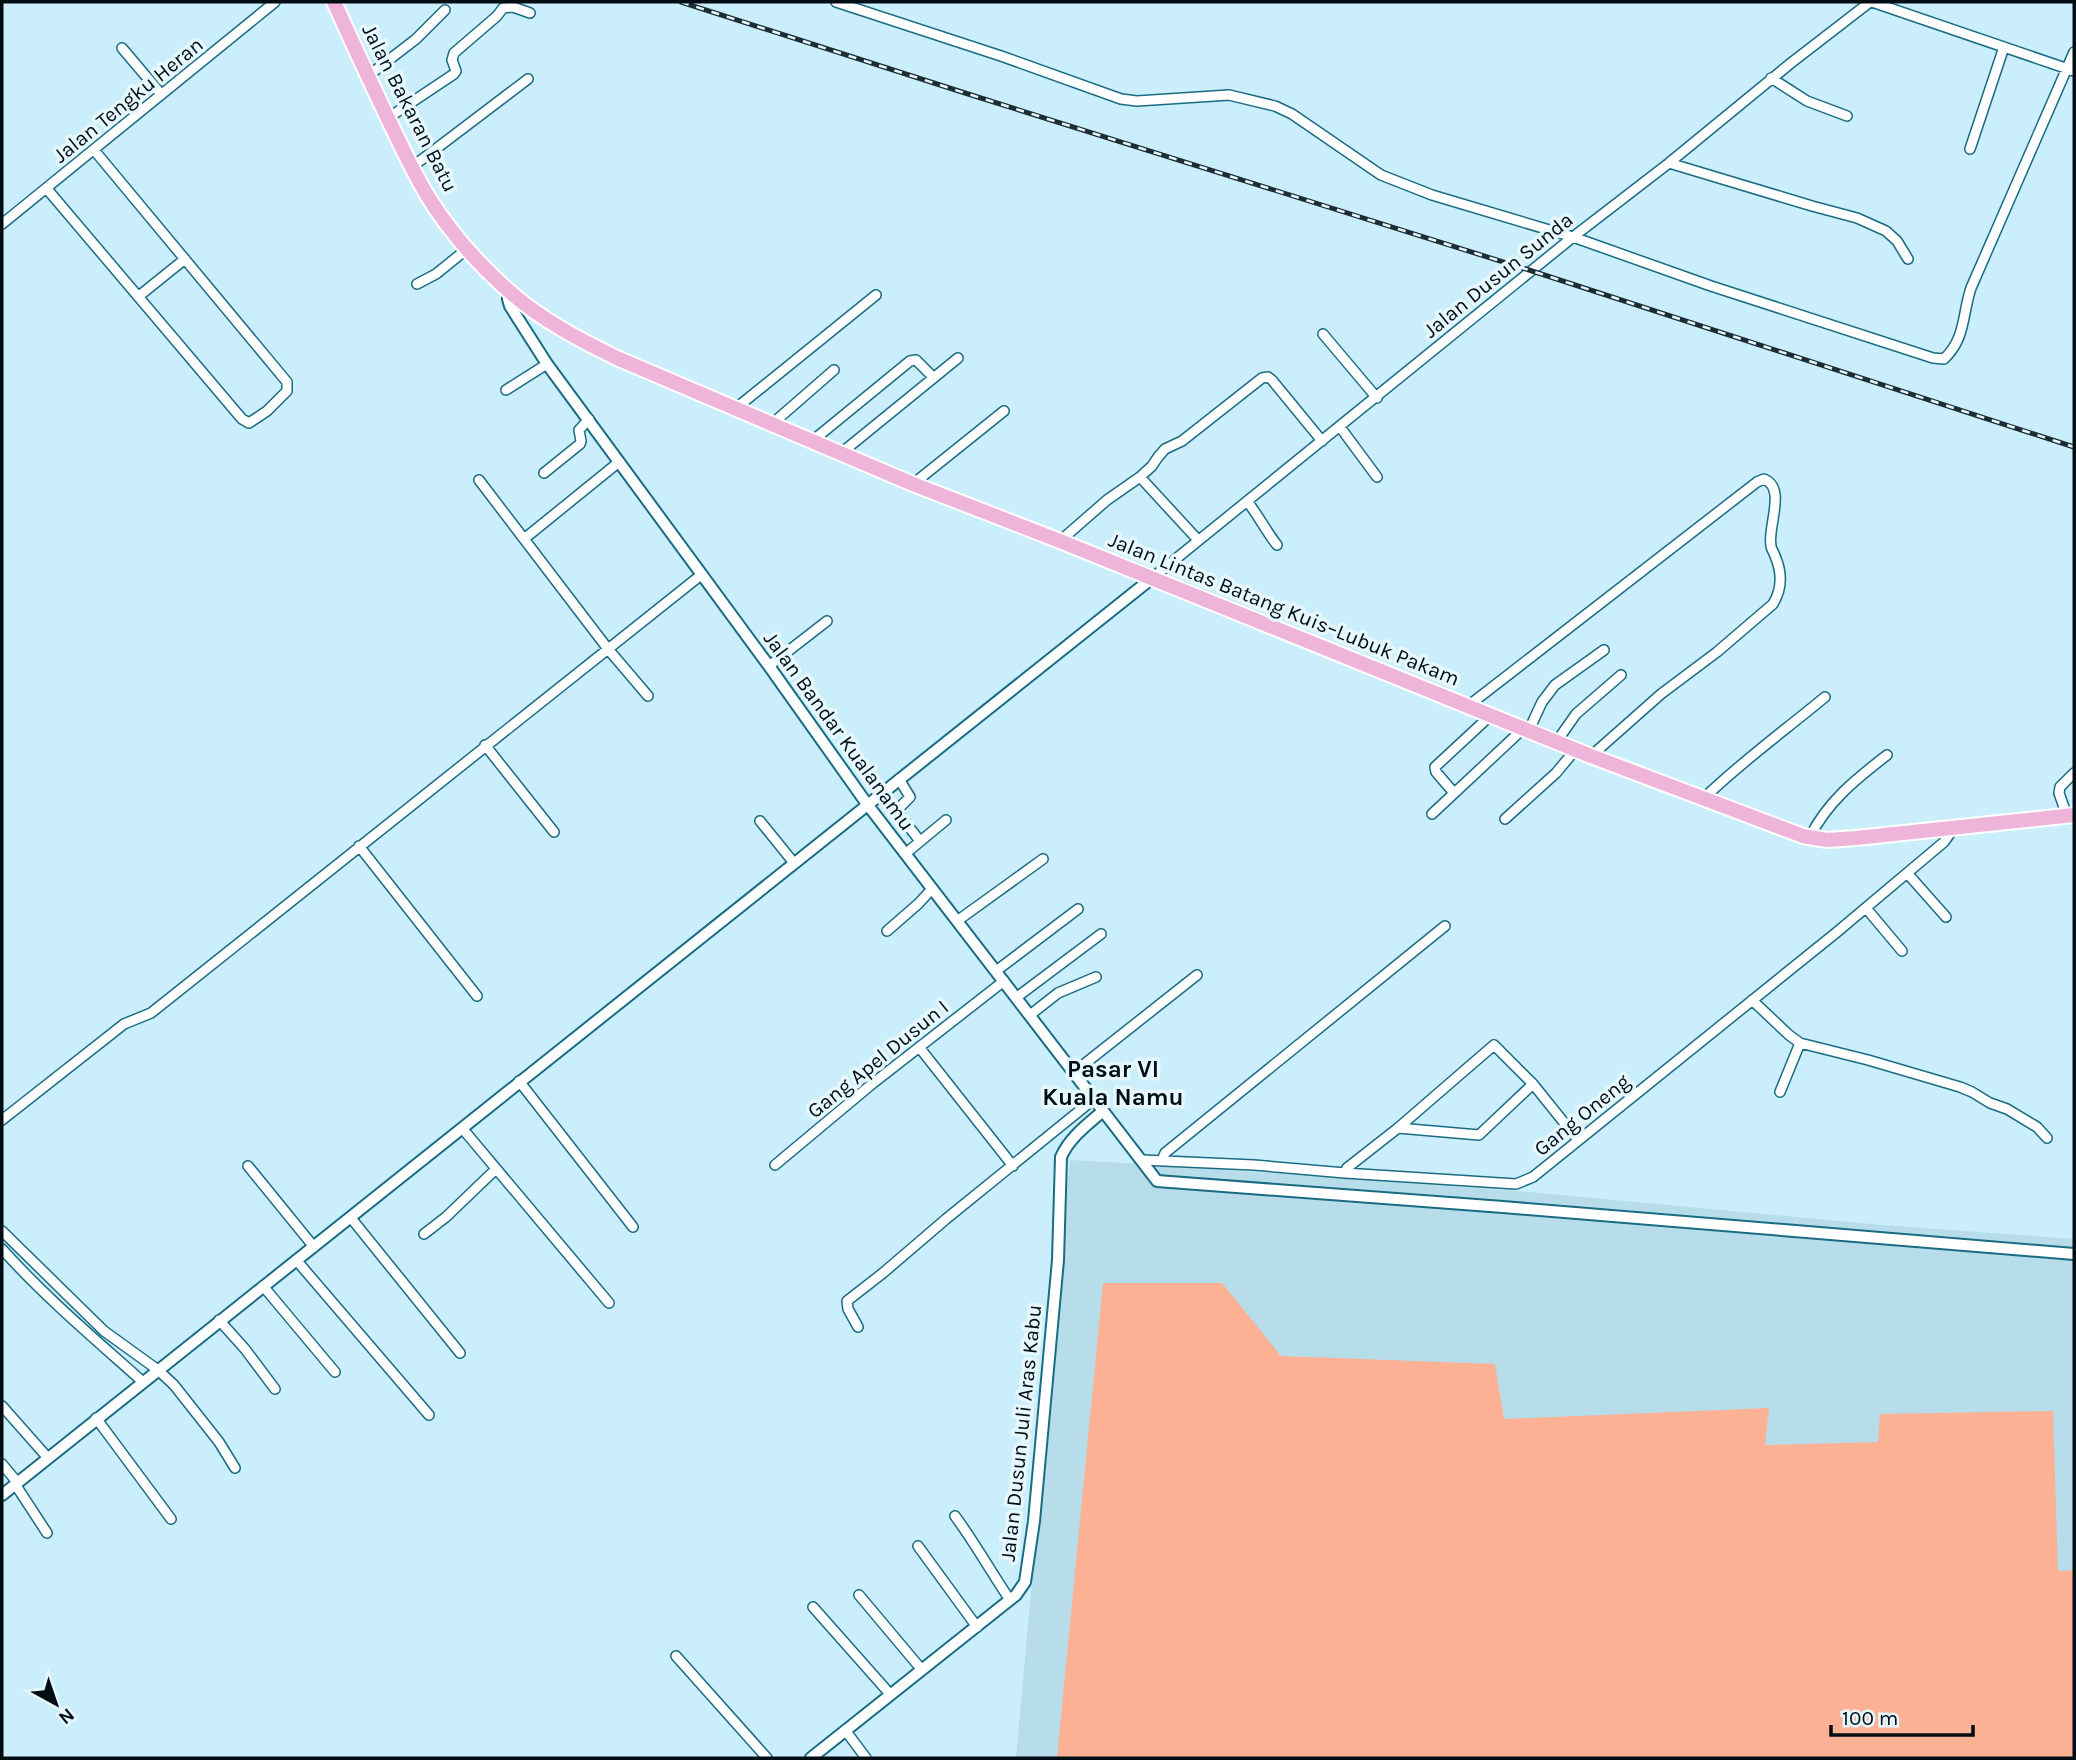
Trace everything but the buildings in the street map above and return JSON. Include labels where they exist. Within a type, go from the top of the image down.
[{"type":"highway","name":"Jalan Bakaran Batu","points":[[334,2],[412,167],[440,214],[467,249],[510,292]]},
{"type":"highway","name":"Jalan Lintas Batang Kuis–Lubuk Pakam","points":[[510,292],[587,343],[811,442],[1591,756],[1770,825],[1827,840],[2071,817]]},
{"type":"street","name":"Jalan Tengku Heran","points":[[2,225],[275,2]]},
{"type":"street","points":[[836,2],[1121,99],[1137,101],[1229,95],[1275,106],[1292,114],[1381,175],[1432,195],[1573,237],[1711,286],[1933,358],[1944,359],[1953,351],[1961,336],[1965,306],[1971,288],[2071,69],[2074,52]]},
{"type":"street","points":[[1871,2],[2071,69]]},
{"type":"street","name":"Jalan Dusun Sunda","points":[[1151,579],[1771,78],[1871,2]]},
{"type":"street","points":[[388,118],[454,74],[454,53],[503,8],[513,7],[530,13]]},
{"type":"street","points":[[368,76],[416,39],[444,10]]},
{"type":"street","points":[[1970,149],[2004,47]]},
{"type":"street","points":[[122,48],[161,94]]},
{"type":"street","points":[[1771,78],[1807,101],[1847,116]]},
{"type":"street","points":[[412,167],[528,79]]},
{"type":"street","points":[[47,189],[242,419],[249,423],[267,411],[287,391],[287,382],[94,150]]},
{"type":"street","points":[[1669,163],[1857,218],[1886,231],[1897,241],[1908,259]]},
{"type":"street","points":[[417,284],[436,274],[467,249]]},
{"type":"street","points":[[139,296],[185,259]]},
{"type":"street","name":"Jalan Bandar Kualanamu","points":[[510,292],[510,306],[547,364],[867,804],[1157,1181],[2074,1254]]},
{"type":"street","points":[[735,409],[876,295]]},
{"type":"street","points":[[1323,334],[1377,398]]},
{"type":"street","points":[[840,454],[958,358]]},
{"type":"street","points":[[811,442],[910,361],[920,362],[933,377]]},
{"type":"street","points":[[506,390],[547,364]]},
{"type":"street","points":[[772,424],[834,370]]},
{"type":"street","points":[[1060,541],[1107,500],[1140,477],[1166,449],[1182,441],[1266,377],[1272,380],[1322,441]]},
{"type":"street","points":[[913,484],[1004,411]]},
{"type":"street","points":[[544,473],[580,444],[579,430],[589,419]]},
{"type":"street","points":[[1340,427],[1377,477]]},
{"type":"street","points":[[524,539],[619,462]]},
{"type":"street","points":[[1140,477],[1198,540]]},
{"type":"street","points":[[1468,706],[1757,482],[1763,479],[1769,481],[1775,494],[1770,544],[1777,561],[1780,582],[1779,594],[1773,604],[1717,652],[1661,694],[1591,756]]},
{"type":"street","points":[[479,480],[608,649],[648,696]]},
{"type":"street","points":[[1247,501],[1277,545]]},
{"type":"street","points":[[2,1120],[124,1024],[150,1013],[701,575]]},
{"type":"street","points":[[2,1495],[1151,579]]},
{"type":"street","points":[[769,666],[827,621]]},
{"type":"street","points":[[1432,814],[1526,729],[1556,685],[1604,650]]},
{"type":"street","points":[[1557,741],[1576,714],[1621,675]]},
{"type":"street","points":[[1703,799],[1734,769],[1779,736],[1825,696]]},
{"type":"street","points":[[1454,793],[1436,772],[1435,767],[1490,715]]},
{"type":"street","points":[[485,745],[554,832]]},
{"type":"street","points":[[1505,818],[1556,773],[1577,749]]},
{"type":"street","points":[[1810,837],[1818,822],[1849,784],[1886,755]]},
{"type":"street","points":[[2071,817],[2059,793],[2060,787],[2074,773]]},
{"type":"street","points":[[899,779],[910,797],[898,809],[898,813],[920,841]]},
{"type":"street","points":[[905,854],[946,820]]},
{"type":"street","points":[[760,821],[794,863]]},
{"type":"street","points":[[892,836],[906,824]]},
{"type":"street","name":"Gang Oneng","points":[[1142,1160],[1254,1165],[1516,1184],[1533,1177],[1866,908],[1944,842],[1952,828]]},
{"type":"street","points":[[359,846],[477,996]]},
{"type":"street","points":[[957,921],[1044,859]]},
{"type":"street","points":[[1907,873],[1946,917]]},
{"type":"street","points":[[887,931],[932,889]]},
{"type":"street","points":[[1866,908],[1902,951]]},
{"type":"street","points":[[996,971],[1078,909]]},
{"type":"street","points":[[1162,1160],[1164,1153],[1446,926]]},
{"type":"street","points":[[1017,998],[1101,934]]},
{"type":"street","points":[[1073,1073],[1198,975]]},
{"type":"street","points":[[1030,1015],[1058,993],[1096,977]]},
{"type":"street","name":"Gang Apel Dusun I","points":[[775,1165],[1004,981]]},
{"type":"street","points":[[1752,1000],[1800,1043],[1960,1087],[2007,1109],[2037,1127],[2047,1138]]},
{"type":"street","points":[[1780,1092],[1800,1043]]},
{"type":"street","points":[[1345,1173],[1347,1168],[1494,1045],[1533,1084],[1578,1140]]},
{"type":"street","points":[[919,1047],[1013,1166]]},
{"type":"street","points":[[519,1081],[634,1227]]},
{"type":"street","points":[[1398,1128],[1479,1135],[1533,1084]]},
{"type":"street","points":[[858,1327],[848,1309],[847,1301],[1094,1100]]},
{"type":"street","name":"Jalan Dusun Juli Aras Kabu","points":[[811,1758],[1010,1600],[1025,1582],[1034,1521],[1058,1259],[1061,1157],[1066,1146],[1103,1111]]},
{"type":"street","points":[[1069,1122],[1078,1133]]},
{"type":"street","points":[[462,1128],[609,1303]]},
{"type":"street","points":[[248,1167],[314,1247]]},
{"type":"street","points":[[424,1234],[446,1217],[496,1169]]},
{"type":"street","points":[[351,1218],[460,1353]]},
{"type":"street","points":[[2,1231],[104,1331],[158,1370],[197,1413],[235,1468]]},
{"type":"street","points":[[2,1249],[77,1324],[143,1382]]},
{"type":"street","points":[[297,1261],[429,1415]]},
{"type":"street","points":[[263,1286],[335,1372]]},
{"type":"street","points":[[219,1320],[275,1389]]},
{"type":"street","points":[[2,1406],[48,1458]]},
{"type":"street","points":[[96,1419],[171,1519]]},
{"type":"street","points":[[2,1464],[47,1533]]},
{"type":"street","points":[[955,1516],[1010,1600]]},
{"type":"street","points":[[918,1546],[977,1627]]},
{"type":"street","points":[[859,1595],[922,1670]]},
{"type":"street","points":[[813,1607],[890,1695]]},
{"type":"street","points":[[676,1656],[766,1758]]},
{"type":"street","points":[[845,1730],[866,1758]]},
{"type":"shaded area","points":[[1070,1160],[1529,1192],[1882,1225],[2074,1239],[2074,1758],[1016,1758]]},
{"type":"shaded area","points":[[1103,1283],[1222,1283],[1281,1356],[1495,1364],[1504,1419],[1769,1408],[1765,1445],[1878,1442],[1880,1414],[2053,1411],[2058,1571],[2074,1570],[2074,1758],[1057,1758]]},
{"type":"railway","points":[[681,2],[1532,271],[2074,447]]},
{"type":"district","name":"Pasar VI Kuala Namu","points":[[1113,1083]]}]
